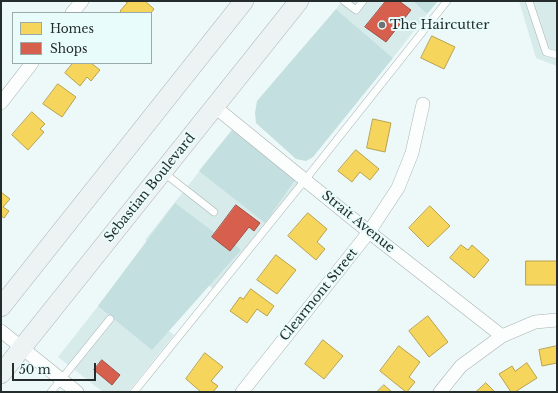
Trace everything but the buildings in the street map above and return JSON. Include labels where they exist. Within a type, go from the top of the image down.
[{"type":"main road","points":[[1,307],[244,1]]},
{"type":"main road","name":"Sebastian Boulevard","points":[[1,374],[298,1]]},
{"type":"street","points":[[73,12],[81,1]]},
{"type":"street","points":[[1,103],[31,64]]},
{"type":"street","name":"Clearmont Street","points":[[242,392],[369,232],[398,188],[412,152],[423,104]]},
{"type":"street","name":"Strait Avenue","points":[[215,107],[369,232],[502,336]]},
{"type":"street","points":[[440,392],[461,366],[502,336],[535,322],[557,320]]},
{"type":"street","points":[[1,331],[78,392]]},
{"type":"lane","points":[[344,1],[356,10],[363,1]]},
{"type":"lane","points":[[134,392],[447,1]]},
{"type":"lane","points":[[530,1],[546,52],[557,55]]},
{"type":"lane","points":[[162,172],[214,212]]},
{"type":"lane","points":[[50,392],[110,319]]},
{"type":"shaded area","points":[[342,1],[413,1],[427,14],[393,58],[336,9]]},
{"type":"shaded area","points":[[413,1],[438,1],[427,14]]},
{"type":"shaded area","points":[[519,1],[557,1],[557,66],[536,58]]},
{"type":"shaded area","points":[[336,9],[393,58],[313,157],[306,161],[296,159],[256,123],[255,113],[257,101]]},
{"type":"shaded area","points":[[232,130],[301,185],[215,290],[145,240]]},
{"type":"shaded area","points":[[232,130],[295,180],[265,223],[199,171]]},
{"type":"shaded area","points":[[175,203],[215,233],[212,237],[230,251],[235,245],[241,250],[152,350],[98,306]]},
{"type":"shaded area","points":[[113,287],[174,335],[128,392],[103,392],[58,357]]},
{"type":"place","name":"The Haircutter","points":[[382,25]]}]
